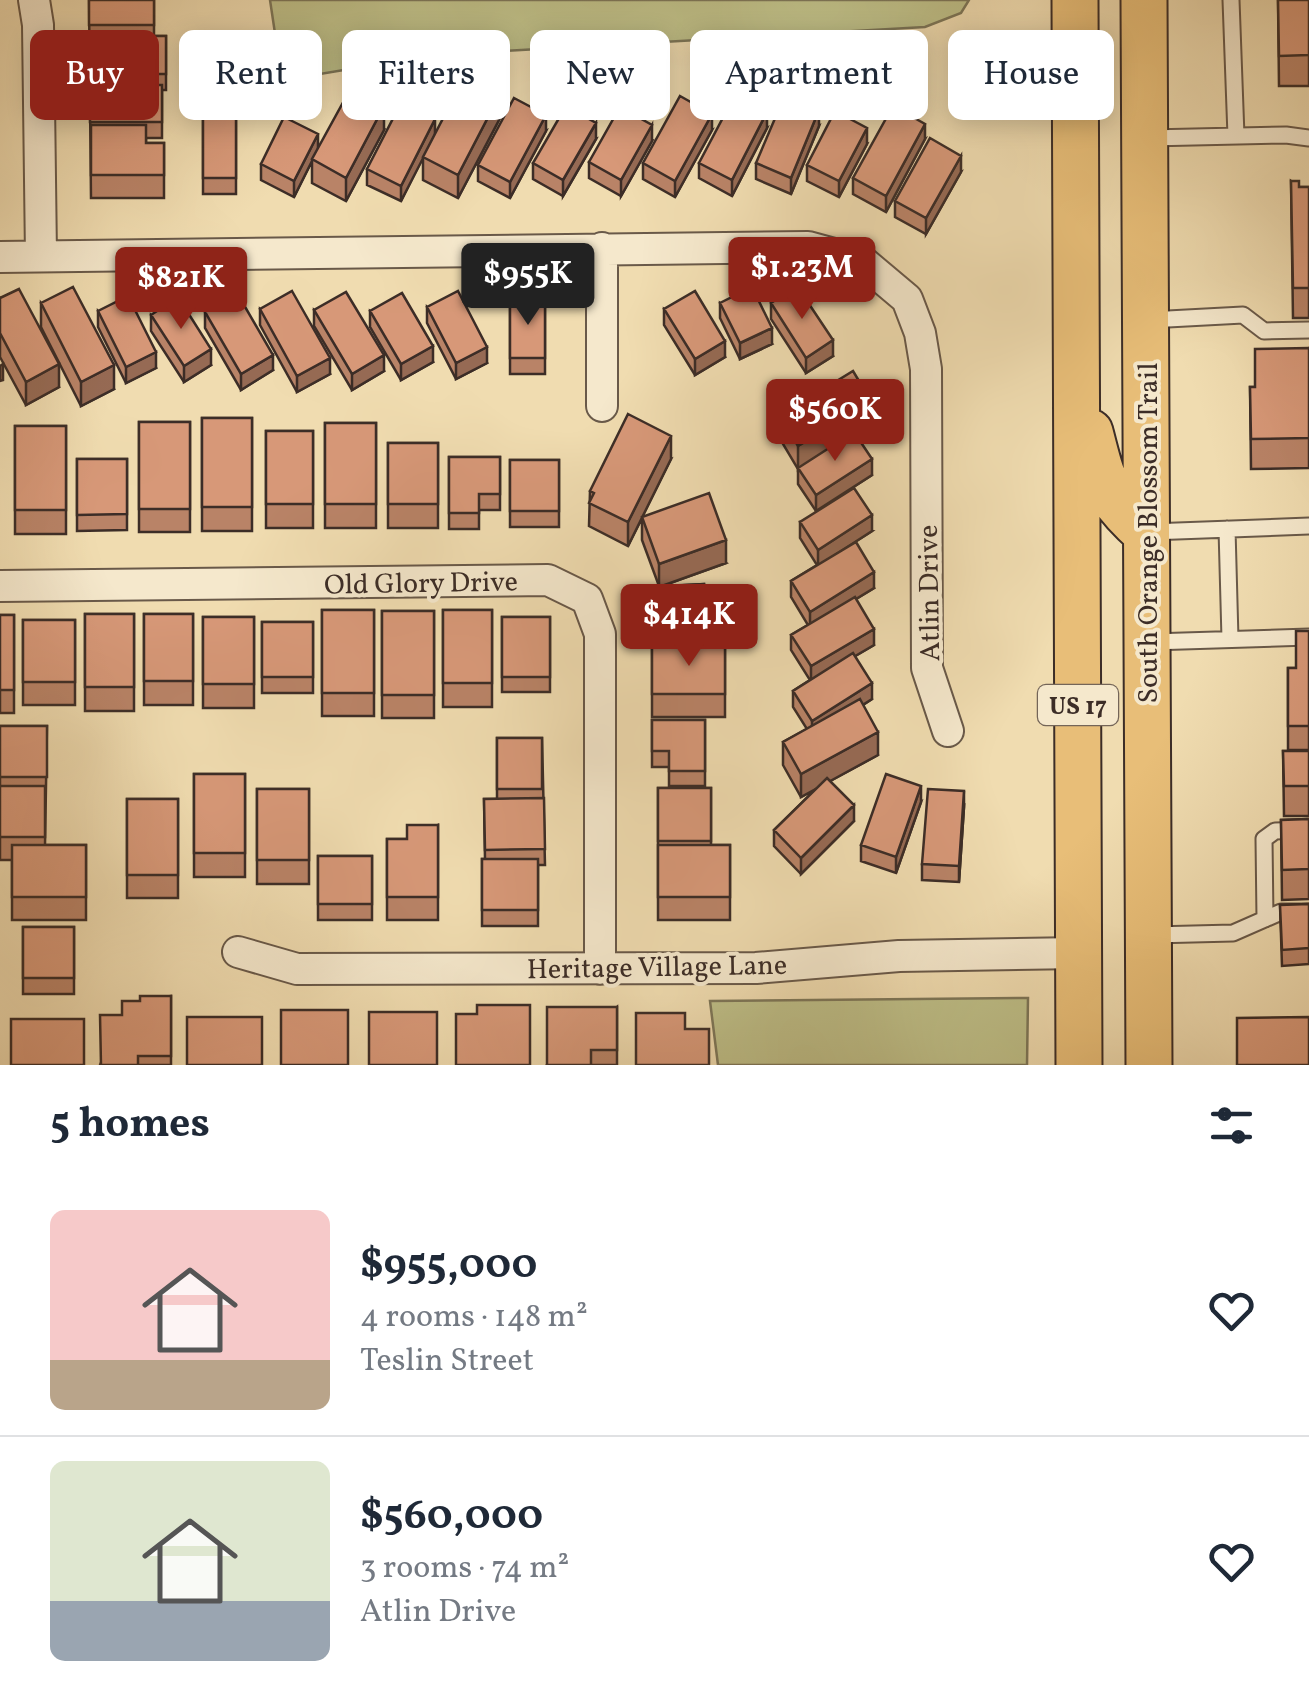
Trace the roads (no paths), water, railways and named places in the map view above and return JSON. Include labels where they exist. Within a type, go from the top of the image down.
[{"type":"main road","name":"US 17","points":[[1075,0],[1079,1065]]},
{"type":"main road","name":"South Orange Blossom Trail","points":[[1144,0],[1149,1065]]},
{"type":"main road","points":[[1076,377],[1103,482],[1118,508],[1146,532]]},
{"type":"main road","points":[[1077,565],[1101,576],[1121,598],[1147,642]]},
{"type":"street","points":[[34,0],[38,24],[40,256]]},
{"type":"street","name":"Atlin Drive","points":[[0,258],[808,247],[864,262],[907,299],[920,333],[926,369],[927,668],[948,730]]},
{"type":"street","points":[[602,248],[602,406]]},
{"type":"street","name":"Old Glory Drive","points":[[0,586],[548,580],[587,599],[600,634],[600,968]]},
{"type":"street","name":"Heritage Village Lane","points":[[238,952],[297,968],[756,968],[899,956],[1079,953]]},
{"type":"lane","points":[[1231,0],[1236,136]]},
{"type":"lane","points":[[1145,138],[1309,138]]},
{"type":"lane","points":[[1146,320],[1243,315],[1264,331],[1309,330]]},
{"type":"lane","points":[[1146,532],[1309,526]]},
{"type":"lane","points":[[1227,529],[1230,639]]},
{"type":"lane","points":[[1147,642],[1309,637]]},
{"type":"lane","points":[[1265,919],[1264,839],[1275,831],[1309,830]]},
{"type":"lane","points":[[1148,935],[1233,932],[1281,912],[1309,912]]}]
